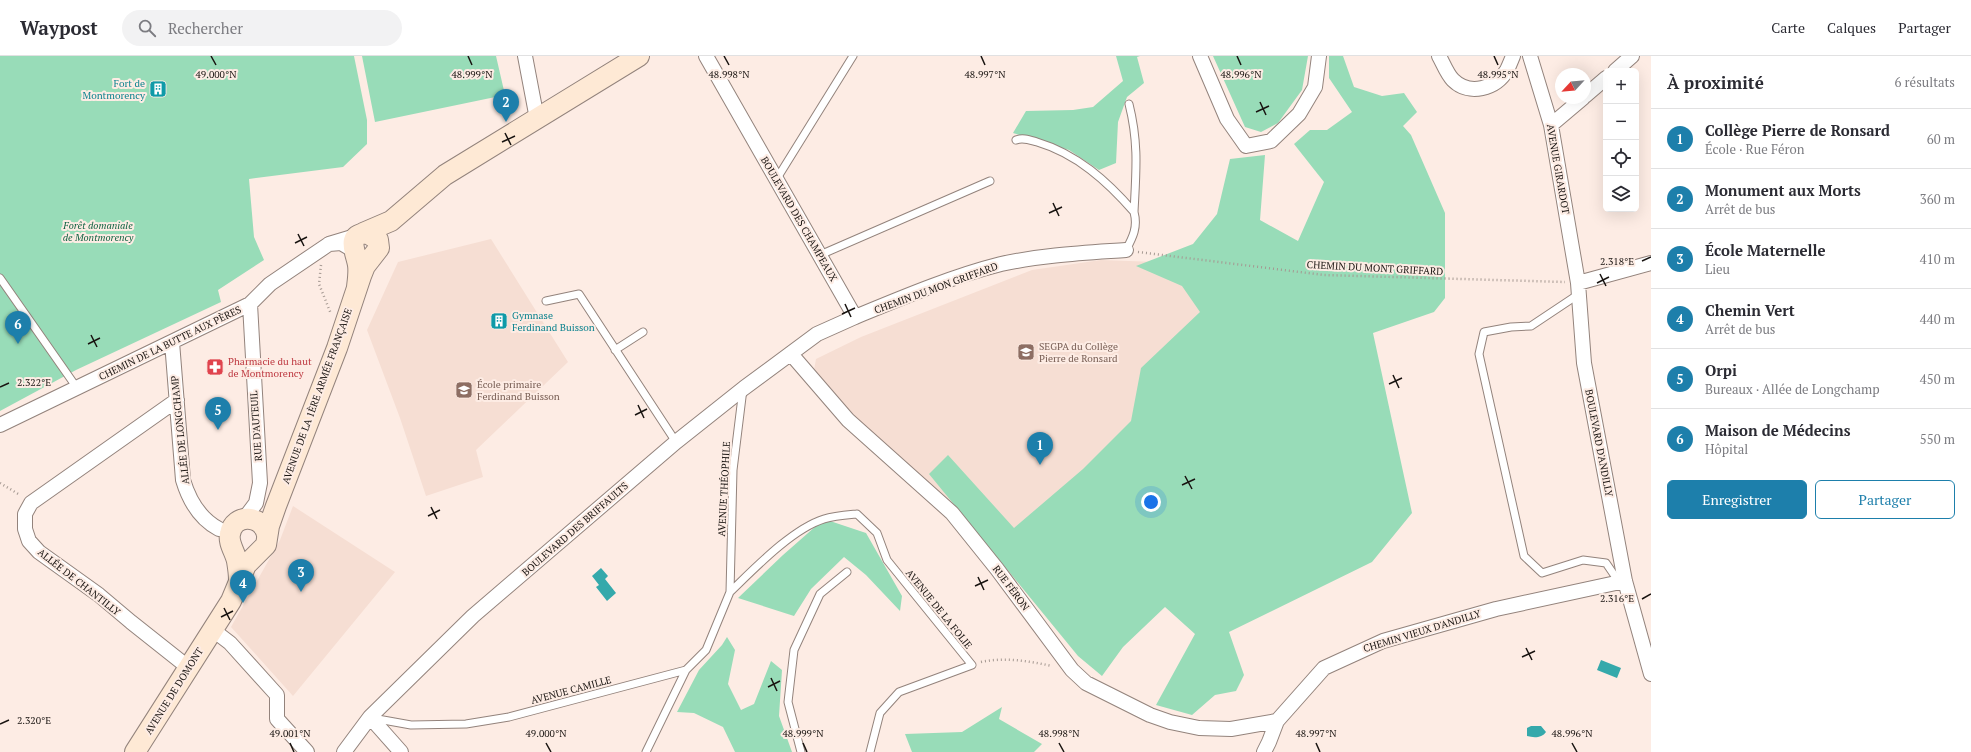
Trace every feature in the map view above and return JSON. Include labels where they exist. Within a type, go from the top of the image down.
[{"type":"main road","points":[[364,245],[445,175],[633,58]]},
{"type":"main road","name":"AVENUE DE LA 1ÈRE ARMÉE FRANÇAISE","points":[[240,530],[266,516],[276,506],[337,348],[365,266],[364,245]]},
{"type":"main road","points":[[213,630],[231,601],[246,565],[255,555],[240,555],[240,530]]},
{"type":"main road","points":[[239,580],[237,560],[240,530]]},
{"type":"main road","name":"AVENUE DE DOMONT","points":[[135,752],[213,630]]},
{"type":"street","points":[[524,56],[537,119]]},
{"type":"street","name":"BOULEVARD DES CHAMPEAUX","points":[[706,56],[820,255],[860,315]]},
{"type":"street","points":[[1200,56],[1227,119],[1246,146],[1271,141],[1299,114],[1315,87],[1319,56]]},
{"type":"street","points":[[1439,56],[1452,80],[1462,87],[1473,89],[1482,89],[1492,84],[1506,72],[1513,56]]},
{"type":"street","name":"AVENUE GIRARDOT","points":[[1530,56],[1551,125],[1578,288]]},
{"type":"street","points":[[1618,68],[1632,56]]},
{"type":"street","points":[[1591,91],[1603,81]]},
{"type":"street","points":[[1551,125],[1576,104]]},
{"type":"street","name":"CHEMIN DE LA BUTTE AUX PÈRES","points":[[0,425],[250,304],[270,284],[329,244],[364,245]]},
{"type":"street","name":"CHEMIN DU MON GRIFFARD","points":[[860,315],[973,272],[1002,264],[1037,258],[1126,250]]},
{"type":"street","points":[[1578,288],[1651,263]]},
{"type":"street","name":"BOULEVARD D'ANDILLY","points":[[1578,288],[1584,363],[1622,581],[1651,674]]},
{"type":"street","name":"RUE D'AUTEUIL","points":[[240,530],[256,503],[260,483],[250,304]]},
{"type":"street","points":[[791,354],[817,334],[860,315]]},
{"type":"street","name":"ALLÉE DE LONGCHAMP","points":[[172,342],[183,480],[189,498],[206,521],[240,530]]},
{"type":"street","name":"BOULEVARD DES BRIFFAULTS","points":[[344,752],[370,717],[473,616],[676,442],[744,388],[791,354]]},
{"type":"street","name":"RUE FÉRON","points":[[791,354],[848,420],[952,513],[997,569],[1072,670],[1086,683],[1150,715],[1170,722],[1199,728],[1231,729],[1277,722]]},
{"type":"street","points":[[31,503],[177,400]]},
{"type":"street","name":"ALLÉE DE CHANTILLY","points":[[31,503],[25,514],[25,529],[29,541],[39,552],[99,595],[189,668]]},
{"type":"street","name":"CHEMIN VIEUX D'ANDILLY","points":[[1264,752],[1270,742],[1277,722],[1324,668],[1363,649],[1383,641],[1496,608],[1622,581]]},
{"type":"street","points":[[213,630],[230,643],[278,695],[277,719],[307,752]]},
{"type":"street","points":[[370,717],[401,752]]},
{"type":"lane","points":[[776,180],[853,56]]},
{"type":"lane","points":[[1126,250],[1133,238],[1136,228],[1134,212],[1137,148],[1135,130],[1129,104]]},
{"type":"lane","points":[[1016,140],[1020,138],[1045,144],[1072,157],[1097,175],[1134,212]]},
{"type":"lane","points":[[820,255],[990,180]]},
{"type":"lane","points":[[0,278],[77,388]]},
{"type":"lane","points":[[1578,288],[1531,326],[1511,327],[1484,332],[1479,354],[1524,556],[1542,573],[1584,560],[1606,563],[1622,581]]},
{"type":"lane","points":[[546,301],[579,294],[676,442]]},
{"type":"lane","points":[[615,350],[642,332]]},
{"type":"lane","name":"AVENUE THÉOPHILE","points":[[730,592],[733,470],[744,388]]},
{"type":"lane","name":"AVENUE DE LA FOLIE","points":[[730,592],[756,566],[795,534],[824,519],[857,514],[877,533],[887,560],[972,665],[899,692],[880,713],[870,752]]},
{"type":"lane","points":[[801,752],[788,702],[794,650],[820,594],[847,572]]},
{"type":"lane","points":[[646,752],[686,670],[706,650],[730,592]]},
{"type":"lane","name":"AVENUE CAMILLE","points":[[370,717],[410,725],[466,724],[509,716],[686,670]]},
{"type":"path","name":"CHEMIN DU MONT GRIFFARD","points":[[1126,250],[1324,275],[1578,288]]},
{"type":"path","points":[[0,483],[31,503]]},
{"type":"path","points":[[972,665],[995,659],[1034,662],[1072,670]]},
{"type":"shaded area","name":"École primaire Ferdinand Buisson","points":[[491,239],[568,362],[476,450],[483,477],[426,496],[400,418],[367,330],[398,262]]},
{"type":"shaded area","points":[[1101,260],[1157,262],[1234,272],[1057,630],[962,515],[855,416],[814,370],[816,359],[861,337],[1032,270]]},
{"type":"shaded area","points":[[293,506],[395,572],[293,696],[231,627],[280,540]]},
{"type":"green space","name":"Forêt domaniale de Montmorency","points":[[0,56],[354,56],[367,120],[367,144],[343,167],[249,179],[254,237],[264,260],[218,290],[221,302],[76,370],[0,411]]},
{"type":"green space","points":[[362,56],[496,56],[505,95],[375,122]]},
{"type":"green space","points":[[1116,56],[1140,56],[1137,57],[1144,83],[1127,97],[1118,122],[1116,163],[1099,170],[1069,150],[1013,133],[1026,111],[1073,110],[1093,107],[1123,81]]},
{"type":"green space","points":[[1213,56],[1308,56],[1302,90],[1278,123],[1261,132],[1245,127]]},
{"type":"green space","points":[[1329,56],[1343,56],[1354,87],[1382,96],[1404,93],[1417,112],[1403,126],[1411,135],[1445,213],[1445,298],[1434,312],[1373,333],[1412,513],[1372,562],[1229,632],[1244,675],[1236,691],[1215,695],[1192,715],[1156,705],[1195,634],[1165,607],[1123,647],[1102,676],[1078,656],[929,474],[948,455],[1014,528],[1083,469],[1131,421],[1141,368],[1200,312],[1182,286],[1136,266],[1193,244],[1217,214],[1230,159],[1265,155],[1260,220],[1298,241],[1324,182],[1294,144],[1310,130],[1327,130],[1352,112],[1329,78]]},
{"type":"green space","points":[[824,519],[866,533],[902,596],[900,611],[866,575],[844,557],[811,589],[794,616],[738,598],[783,555]]},
{"type":"green space","points":[[727,637],[735,650],[728,684],[741,710],[754,704],[771,661],[782,670],[779,716],[792,752],[735,752],[723,727],[694,713],[677,712],[699,670],[722,645]]},
{"type":"green space","points":[[1002,707],[999,719],[1042,744],[1034,752],[912,752],[905,734],[962,732]]},
{"type":"water","points":[[601,568],[608,576],[605,579],[616,593],[607,601],[596,587],[599,585],[592,576]]},
{"type":"water","points":[[1601,660],[1621,668],[1617,678],[1597,670]]},
{"type":"water","points":[[1531,726],[1541,726],[1546,732],[1538,737],[1527,736],[1527,728]]},
{"type":"place","name":"Fort de Montmorency","points":[[158,89]]},
{"type":"place","name":"Monument aux Morts","points":[[506,122]]},
{"type":"place","name":"Gymnase Ferdinand Buisson","points":[[499,321]]},
{"type":"place","name":"Maison de Médecins","points":[[18,344]]},
{"type":"place","name":"SEGPA du Collège Pierre de Ronsard","points":[[1026,352]]},
{"type":"place","name":"Pharmacie du haut de Montmorency","points":[[215,367]]},
{"type":"place","name":"École primaire Ferdinand Buisson","points":[[464,390]]},
{"type":"place","name":"Orpi","points":[[218,430]]},
{"type":"place","name":"Collège Pierre de Ronsard","points":[[1040,465]]},
{"type":"place","name":"École Maternelle","points":[[301,592]]},
{"type":"place","name":"Chemin Vert","points":[[243,603]]}]
